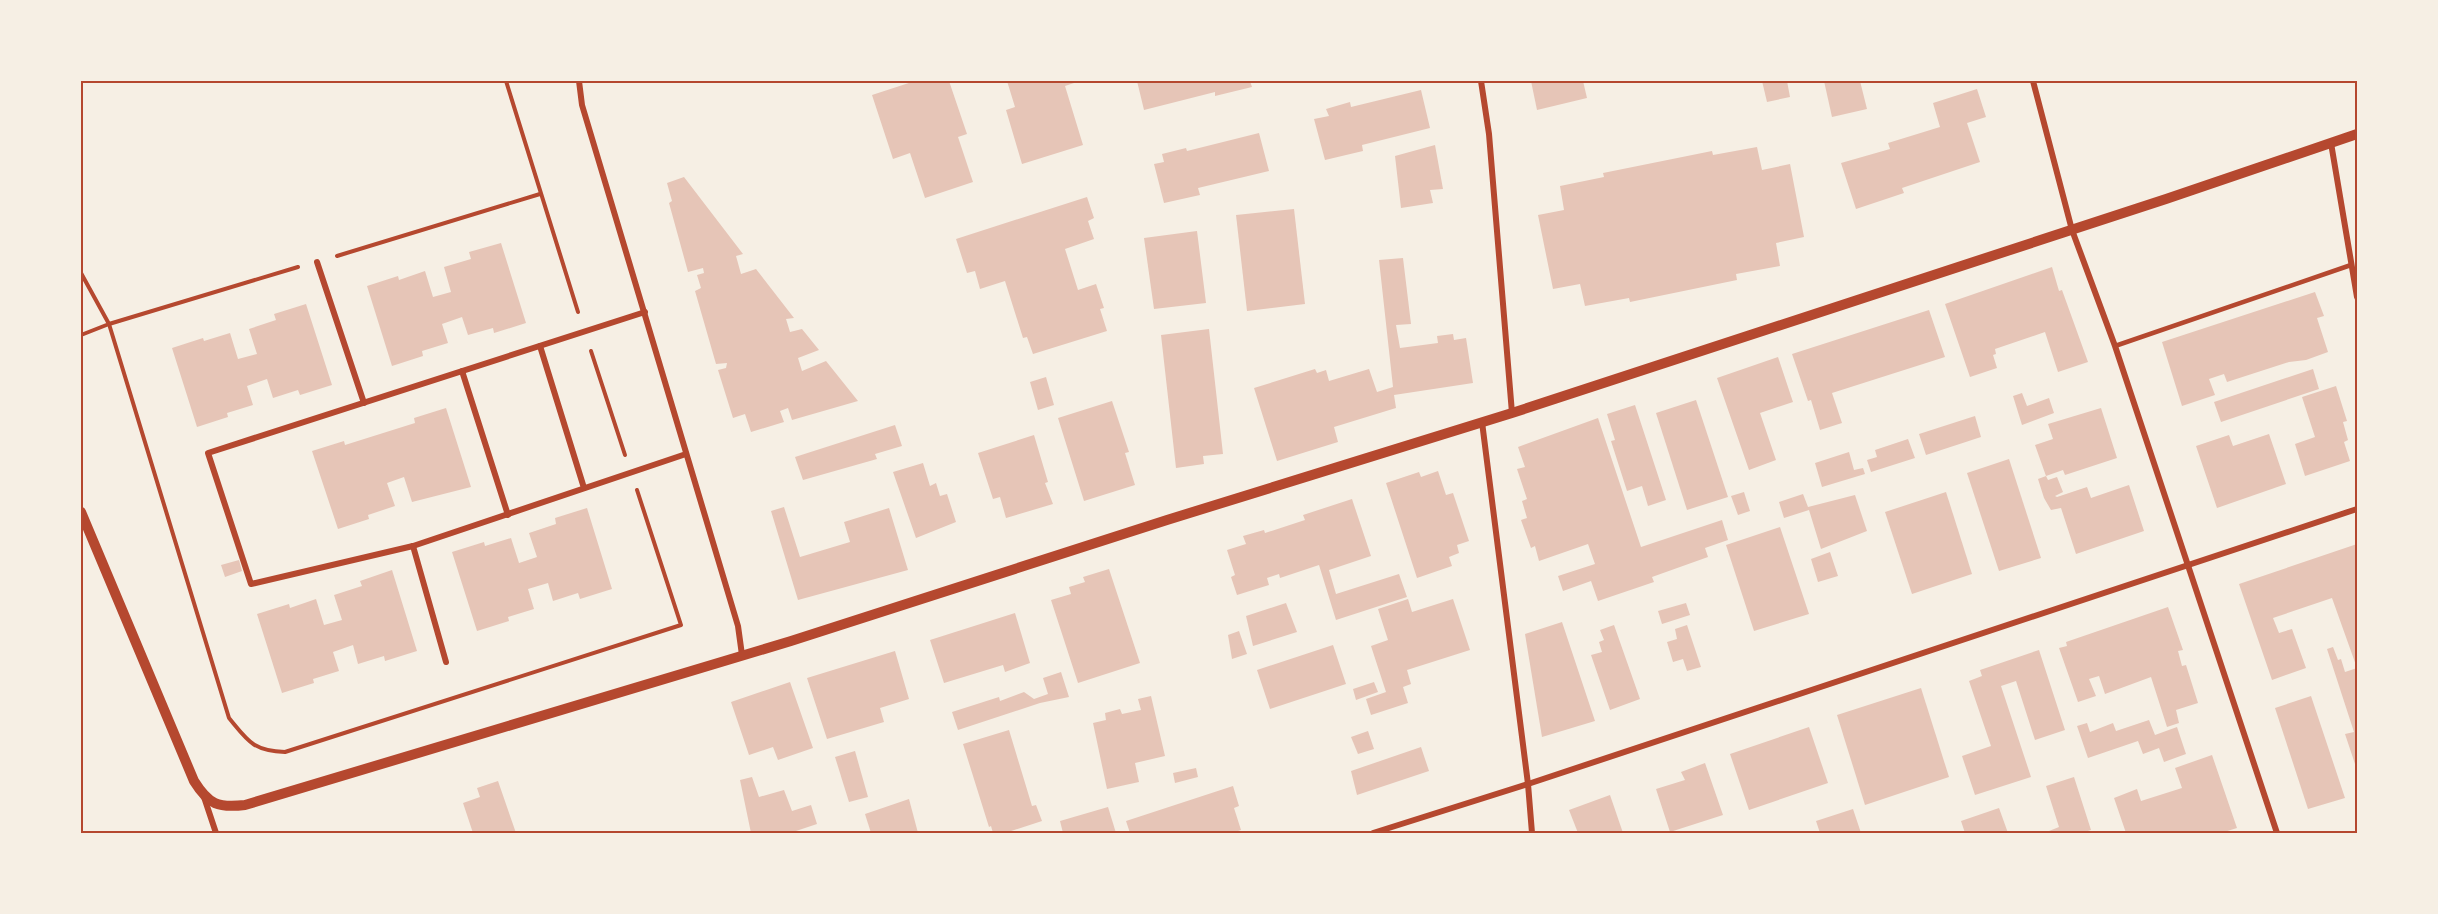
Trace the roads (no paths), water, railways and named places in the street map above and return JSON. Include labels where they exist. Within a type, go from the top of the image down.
[{"type":"street","points":[[579,81],[582,105],[738,626],[742,655]]},
{"type":"street","points":[[1481,81],[1489,134],[1512,413]]},
{"type":"street","points":[[2033,81],[2072,230],[2115,346],[2277,833]]},
{"type":"street","points":[[204,796],[217,805],[245,805],[742,655],[1512,413],[2072,230],[2357,134]]},
{"type":"street","points":[[2331,143],[2357,297]]},
{"type":"street","points":[[317,262],[364,403]]},
{"type":"street","points":[[645,312],[208,453],[251,584],[412,546],[686,454]]},
{"type":"street","points":[[540,346],[584,488]]},
{"type":"street","points":[[462,371],[508,515]]},
{"type":"street","points":[[1482,422],[1528,784],[1532,833]]},
{"type":"street","points":[[1373,833],[1528,784],[2357,509]]},
{"type":"street","points":[[81,512],[187,767],[204,796],[216,833]]},
{"type":"street","points":[[412,546],[446,662]]},
{"type":"lane","points":[[2115,346],[2351,265]]}]
